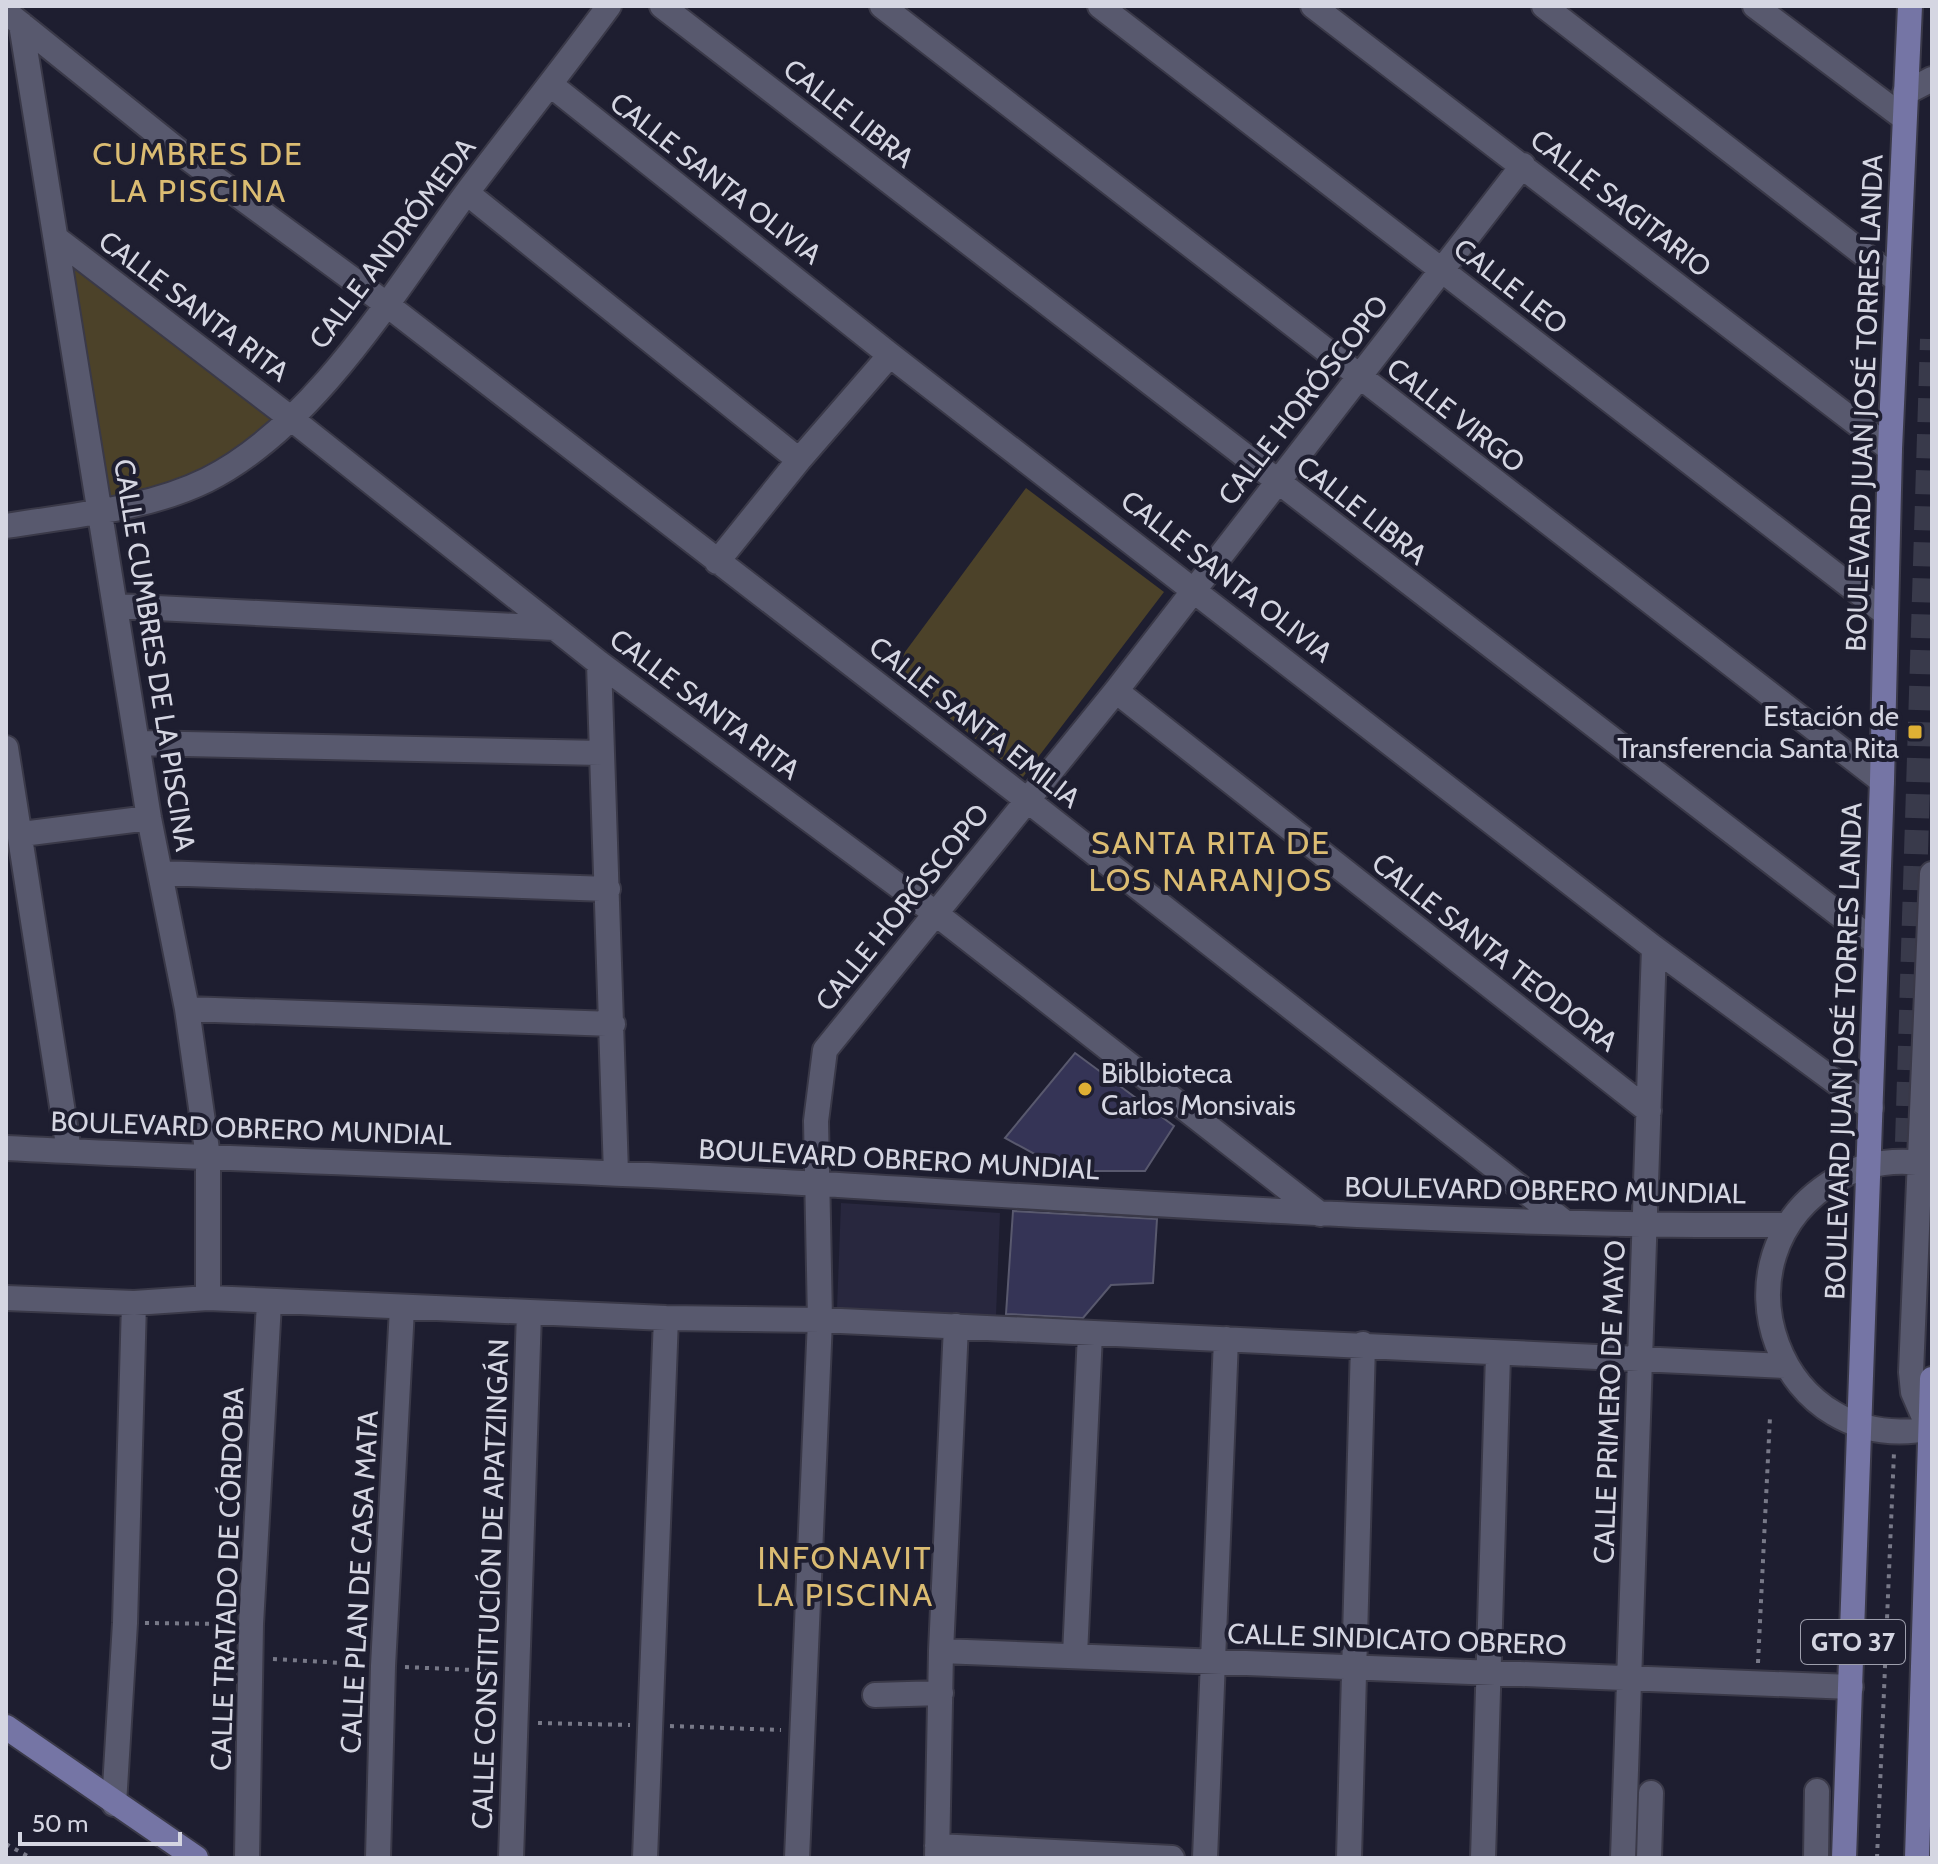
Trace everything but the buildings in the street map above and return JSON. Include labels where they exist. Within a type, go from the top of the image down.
[{"type":"main road","name":"BOULEVARD JUAN JOSÉ TORRES LANDA","points":[[1844,1858],[1882,781],[1890,449],[1910,6]]},
{"type":"main road","name":"GTO 37","points":[[1922,1857],[1932,1379]]},
{"type":"main road","points":[[6,1727],[196,1858]]},
{"type":"street","name":"CALLE ANDRÓMEDA","points":[[6,526],[100,511],[174,493],[208,479],[293,420],[386,304],[609,6]]},
{"type":"street","name":"CALLE LIBRA","points":[[662,6],[1875,942]]},
{"type":"street","name":"CALLE VIRGO","points":[[882,6],[1882,781]]},
{"type":"street","name":"CALLE LEO","points":[[1100,6],[1885,613]]},
{"type":"street","name":"CALLE SAGITARIO","points":[[1313,6],[1890,449]]},
{"type":"street","points":[[1544,6],[1897,280]]},
{"type":"street","points":[[1755,6],[1904,118]]},
{"type":"street","points":[[1909,57],[1921,6]]},
{"type":"street","name":"CALLE CUMBRES DE LA PISCINA","points":[[14,18],[57,239],[149,818],[187,1009],[208,1157],[208,1298]]},
{"type":"street","name":"CALLE SANTA EMILIA","points":[[14,18],[185,156],[386,304],[1027,800],[1563,1221]]},
{"type":"street","points":[[1905,93],[1932,79]]},
{"type":"street","name":"CALLE SANTA OLIVIA","points":[[551,85],[890,355],[1654,948],[1871,1108]]},
{"type":"street","name":"CALLE HORÓSCOPO","points":[[797,1858],[820,1320],[816,1121],[825,1050],[1116,691],[1523,165]]},
{"type":"street","points":[[467,193],[799,460]]},
{"type":"street","name":"CALLE SANTA RITA","points":[[57,239],[293,420],[599,663],[935,913],[1320,1214]]},
{"type":"street","points":[[717,562],[799,460],[890,355]]},
{"type":"street","points":[[117,606],[555,628]]},
{"type":"street","points":[[599,663],[616,1173]]},
{"type":"street","name":"CALLE SANTA TEODORA","points":[[1116,691],[1649,1111]]},
{"type":"street","points":[[138,743],[601,753]]},
{"type":"street","points":[[6,748],[22,834],[69,1151]]},
{"type":"street","points":[[22,834],[149,818]]},
{"type":"street","points":[[161,873],[608,889]]},
{"type":"street","points":[[1927,1164],[1869,1166],[1823,1187],[1788,1225],[1773,1259],[1767,1295],[1771,1332],[1786,1366],[1817,1402],[1860,1426],[1894,1432],[1930,1428],[1913,1392],[1911,1372],[1927,1164],[1932,874]]},
{"type":"street","name":"CALLE PRIMERO DE MAYO","points":[[1623,1858],[1654,948]]},
{"type":"street","points":[[187,1009],[613,1024]]},
{"type":"street","points":[[1907,1142],[1927,1164]]},
{"type":"street","name":"BOULEVARD OBRERO MUNDIAL","points":[[6,1148],[616,1173],[1320,1214],[1646,1226],[1788,1225]]},
{"type":"street","points":[[6,1298],[134,1303],[208,1298],[666,1318],[820,1320],[1363,1344],[1498,1355],[1786,1366]]},
{"type":"street","points":[[114,1804],[125,1623],[134,1303]]},
{"type":"street","name":"CALLE TRATADO DE CÓRDOBA","points":[[247,1858],[251,1624],[269,1303]]},
{"type":"street","name":"CALLE PLAN DE CASA MATA","points":[[378,1858],[383,1666],[402,1308]]},
{"type":"street","name":"CALLE CONSTITUCIÓN DE APATZINGÁN","points":[[511,1858],[529,1313]]},
{"type":"street","points":[[645,1858],[666,1318]]},
{"type":"street","points":[[956,1326],[941,1651],[937,1852],[1172,1858]]},
{"type":"street","points":[[1075,1655],[1090,1334]]},
{"type":"street","points":[[1205,1858],[1226,1339]]},
{"type":"street","points":[[1349,1858],[1363,1344]]},
{"type":"street","points":[[1483,1858],[1498,1355]]},
{"type":"street","name":"CALLE SINDICATO OBRERO","points":[[941,1651],[1851,1687]]},
{"type":"street","points":[[875,1695],[941,1693]]},
{"type":"street","points":[[1816,1858],[1817,1791]]},
{"type":"street","points":[[1649,1858],[1651,1793]]},
{"type":"path","points":[[1757,1682],[1770,1417]]},
{"type":"path","points":[[1877,1858],[1894,1432]]},
{"type":"path","points":[[125,1623],[251,1624]]},
{"type":"path","points":[[6,1844],[31,1858]]},
{"type":"shaded area","points":[[68,259],[281,418],[204,475],[110,496]]},
{"type":"shaded area","points":[[1026,488],[1164,592],[1023,777],[891,671]]},
{"type":"shaded area","points":[[841,1203],[1000,1213],[996,1316],[837,1309]]},
{"type":"tunnel","points":[[1907,1142],[1932,339]]},
{"type":"place","name":"Estación de Transferencia Santa Rita","points":[[1915,732]]},
{"type":"place","name":"Biblbioteca Carlos Monsivais","points":[[1085,1089]]},
{"type":"district","name":"CUMBRES DE LA PISCINA","points":[[198,172]]},
{"type":"district","name":"SANTA RITA DE LOS NARANJOS","points":[[1211,862]]},
{"type":"district","name":"INFONAVIT LA PISCINA","points":[[845,1576]]}]
